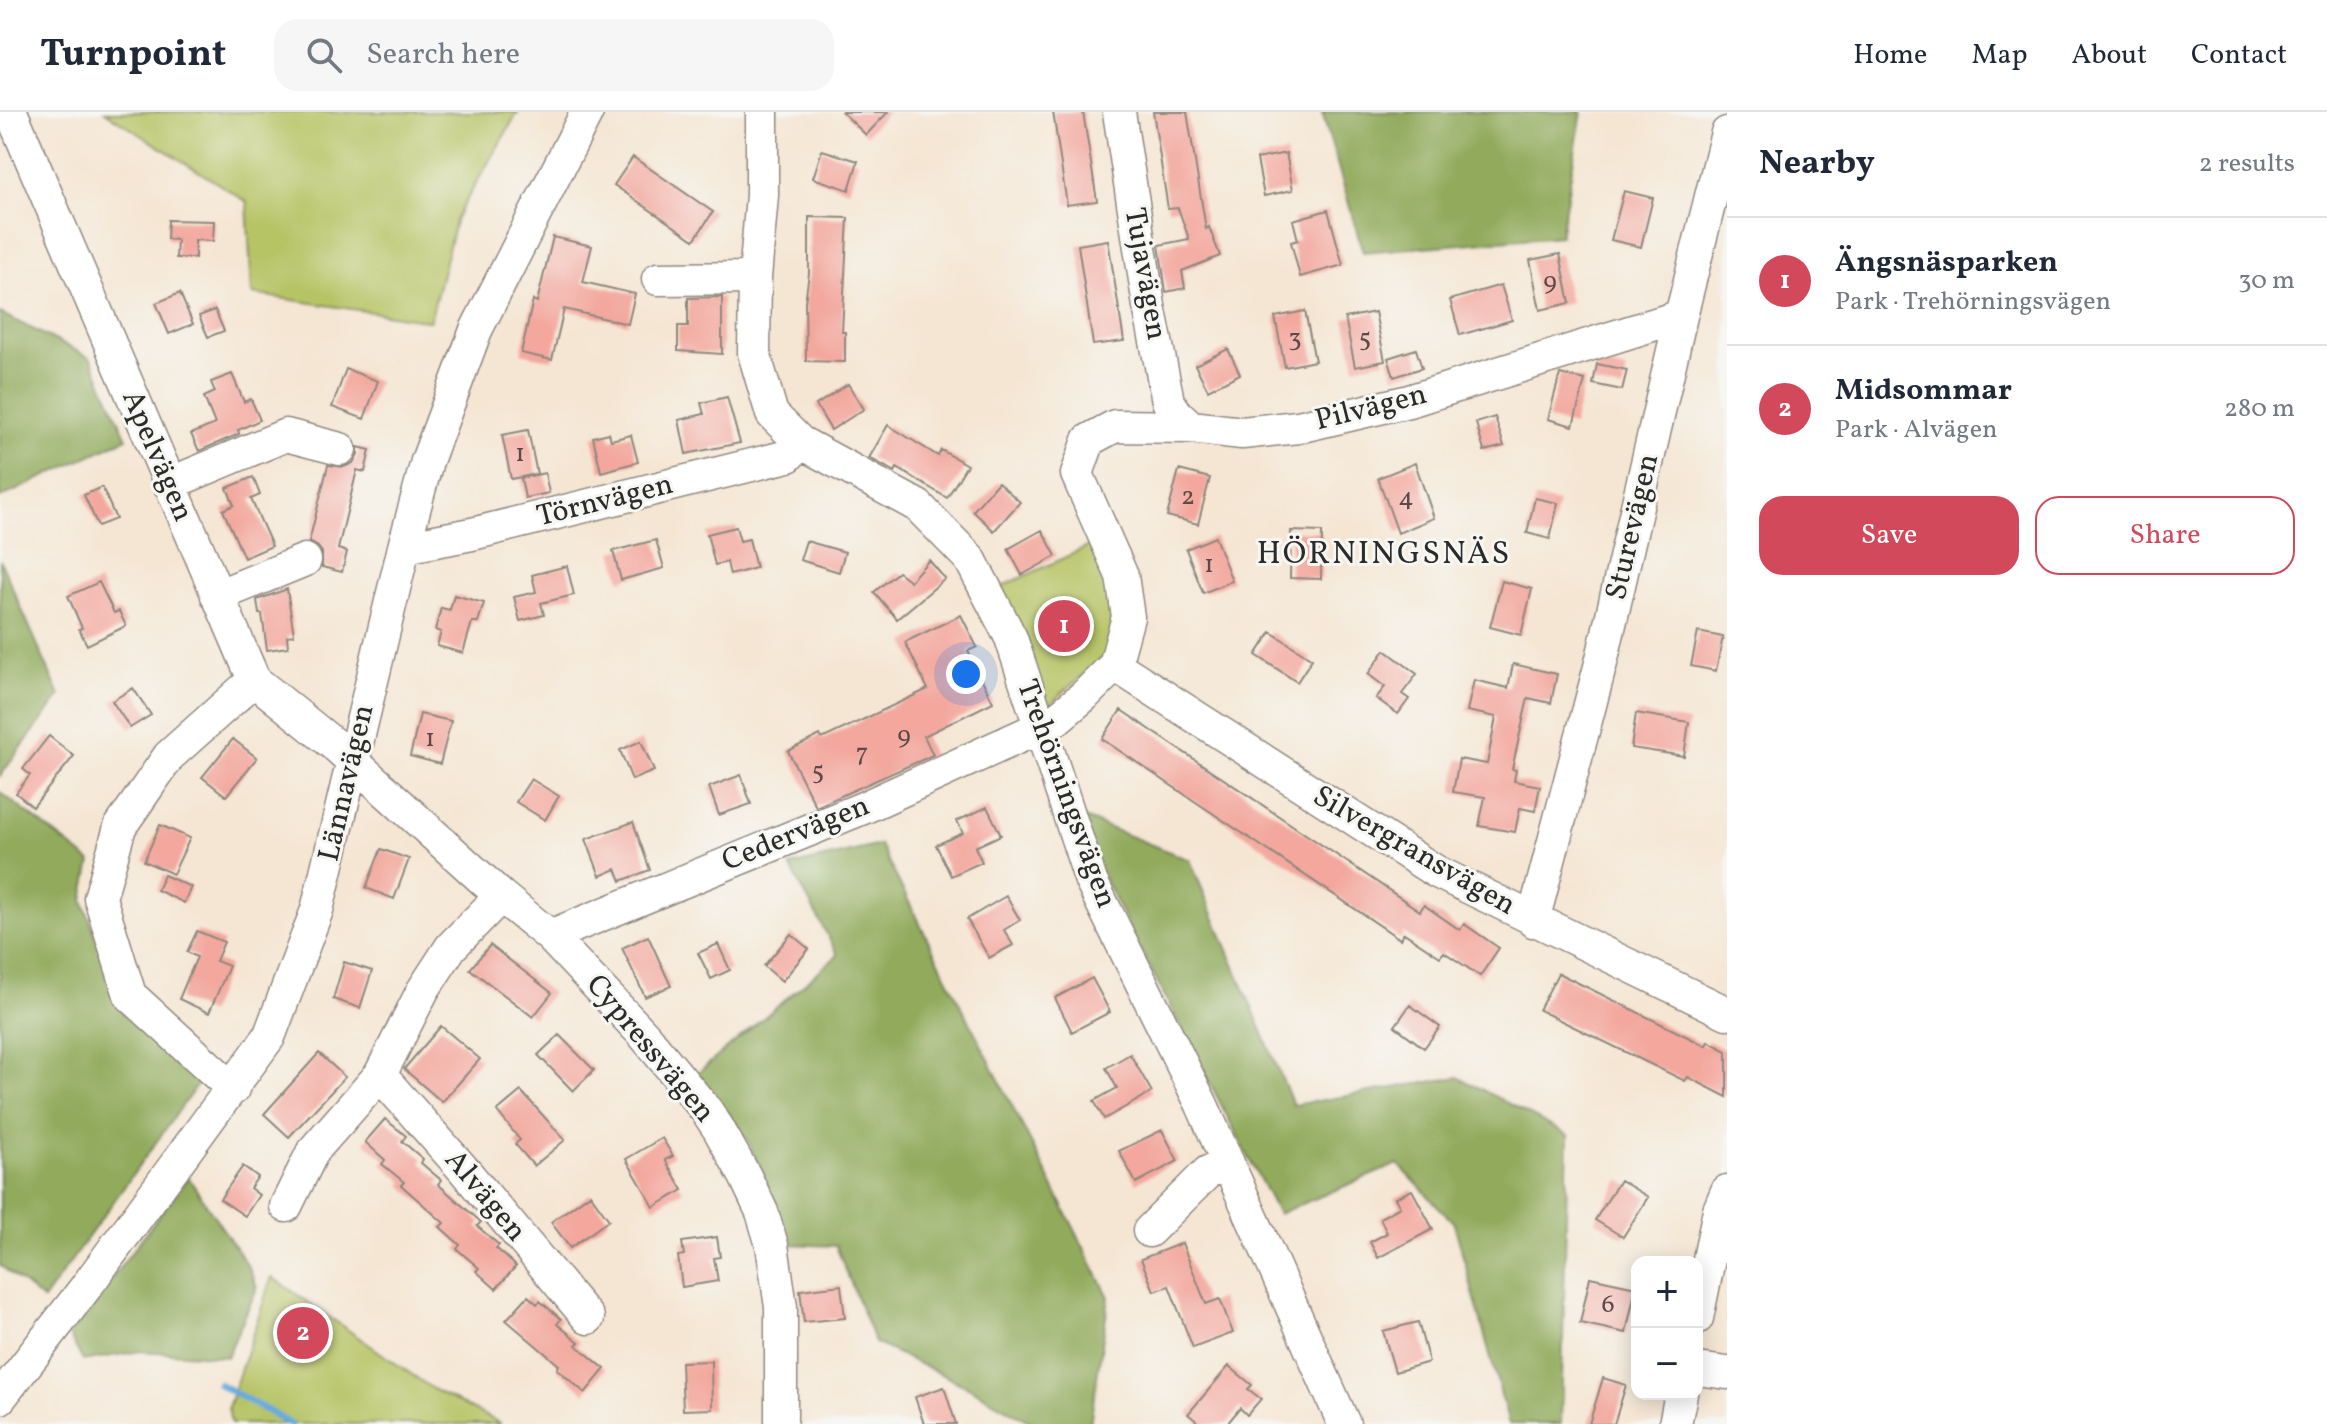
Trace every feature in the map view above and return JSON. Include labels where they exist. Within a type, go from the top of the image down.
[{"type":"street","name":"Apelvägen","points":[[11,112],[254,680],[337,747],[352,763]]},
{"type":"street","name":"Lännavägen","points":[[0,1398],[86,1287],[269,1037],[317,910],[427,461],[476,330],[587,112]]},
{"type":"street","name":"Trehörningsvägen","points":[[762,112],[762,195],[755,278],[754,353],[772,414],[800,442],[918,506],[970,559],[1011,638],[1091,881],[1228,1163],[1343,1424]]},
{"type":"street","name":"Tujavägen","points":[[1119,112],[1149,306],[1168,401],[1191,427]]},
{"type":"street","name":"Sturevägen","points":[[1533,921],[1601,663],[1681,316],[1727,133]]},
{"type":"street","points":[[658,279],[755,278]]},
{"type":"street","name":"Pilvägen","points":[[1115,665],[1128,617],[1122,576],[1077,474],[1089,440],[1115,426],[1191,427],[1242,433],[1340,418],[1409,401],[1681,316]]},
{"type":"street","points":[[169,484],[286,435],[340,449]]},
{"type":"street","name":"Törnvägen","points":[[404,547],[472,534],[788,456],[800,442]]},
{"type":"street","points":[[217,596],[305,560]]},
{"type":"street","points":[[1039,727],[1054,721],[1115,665]]},
{"type":"street","name":"Silvergransvägen","points":[[1115,665],[1435,871],[1727,1013]]},
{"type":"street","points":[[233,1089],[130,995],[100,898],[120,827],[169,756],[254,680]]},
{"type":"street","name":"Cedervägen","points":[[550,936],[863,808],[1039,727]]},
{"type":"street","name":"Cypressvägen","points":[[352,763],[550,936],[643,1034],[706,1110],[745,1176],[762,1212],[772,1245],[781,1307],[781,1424]]},
{"type":"street","points":[[286,1206],[313,1151],[380,1075],[423,990],[451,947],[501,896]]},
{"type":"street","name":"Alvägen","points":[[380,1075],[588,1318]]},
{"type":"street","points":[[1149,1231],[1208,1172],[1228,1163]]},
{"type":"street","points":[[1703,1293],[1724,1204]]},
{"type":"street","points":[[1703,1370],[1727,1373]]},
{"type":"street","points":[[1675,1424],[1680,1400]]},
{"type":"green space","points":[[105,112],[518,112],[456,218],[430,321],[252,294],[247,202]]},
{"type":"green space","points":[[1322,112],[1582,112],[1560,236],[1363,252]]},
{"type":"green space","points":[[0,313],[91,358],[127,438],[0,498]]},
{"type":"green space","points":[[1098,542],[1119,596],[1106,655],[1044,709],[1001,587]]},
{"type":"green space","points":[[0,560],[60,696],[0,776]]},
{"type":"green space","points":[[0,792],[91,862],[83,900],[122,1012],[200,1081],[43,1300],[0,1265]]},
{"type":"green space","points":[[1069,812],[1190,860],[1293,1105],[1458,1077],[1568,1135],[1561,1424],[1509,1424],[1454,1223],[1398,1164],[1278,1214]]},
{"type":"green space","points":[[880,845],[1109,1297],[1090,1424],[1034,1424],[968,1387],[875,1343],[836,1246],[788,1244],[748,1140],[698,1073],[838,955],[790,866]]},
{"type":"green space","points":[[188,1177],[249,1268],[257,1288],[227,1357],[141,1351],[83,1361],[69,1335]]},
{"type":"green space","points":[[272,1277],[434,1390],[501,1424],[231,1424],[228,1407]]},
{"type":"building","points":[[842,112],[888,112],[866,135]]},
{"type":"building","points":[[1053,112],[1083,112],[1097,201],[1067,205]]},
{"type":"building","points":[[1153,112],[1187,112],[1206,229],[1209,227],[1220,256],[1182,271],[1185,288],[1166,292],[1159,245],[1189,239],[1178,208],[1168,209]]},
{"type":"building","points":[[822,150],[858,161],[849,190],[813,178]]},
{"type":"building","points":[[1286,153],[1293,190],[1264,196],[1257,159]]},
{"type":"building","points":[[633,157],[713,212],[694,240],[614,185]]},
{"type":"building","points":[[1624,191],[1653,198],[1641,247],[1611,240]]},
{"type":"building","points":[[1328,210],[1343,265],[1300,277],[1291,242],[1298,240],[1293,220]]},
{"type":"building","points":[[809,217],[848,218],[842,332],[845,332],[845,362],[806,361]]},
{"type":"building","points":[[168,220],[214,221],[213,241],[195,240],[195,258],[176,258],[177,240],[167,239]]},
{"type":"building","points":[[553,237],[592,246],[583,282],[635,294],[628,324],[564,309],[552,360],[521,353],[533,300],[537,302]]},
{"type":"building","points":[[1108,240],[1124,341],[1093,345],[1078,245]]},
{"type":"building","points":[[1560,254],[1570,303],[1540,310],[1530,260]]},
{"type":"building","points":[[1501,285],[1512,320],[1460,335],[1450,300]]},
{"type":"building","points":[[180,293],[193,324],[169,334],[156,303]]},
{"type":"building","points":[[722,297],[722,354],[678,351],[678,326],[688,326],[688,298]]},
{"type":"building","points":[[215,310],[224,331],[208,337],[199,316]]},
{"type":"building","points":[[1305,311],[1315,361],[1285,367],[1275,317]]},
{"type":"building","points":[[1375,312],[1385,361],[1355,367],[1345,318]]},
{"type":"building","points":[[1228,349],[1240,374],[1208,390],[1195,365]]},
{"type":"building","points":[[1416,349],[1422,368],[1394,377],[1388,358]]},
{"type":"building","points":[[1597,364],[1627,370],[1622,390],[1593,384]]},
{"type":"building","points":[[346,369],[378,381],[364,419],[332,407]]},
{"type":"building","points":[[232,374],[244,402],[251,399],[260,420],[238,430],[239,434],[199,451],[191,434],[215,424],[204,397],[215,392],[211,382]]},
{"type":"building","points":[[1560,374],[1585,380],[1573,426],[1548,419]]},
{"type":"building","points":[[848,384],[864,409],[831,430],[816,405]]},
{"type":"building","points":[[727,397],[740,443],[686,454],[679,420],[704,414],[701,403]]},
{"type":"building","points":[[1495,417],[1504,446],[1484,451],[1476,423]]},
{"type":"building","points":[[888,425],[938,456],[941,450],[967,465],[947,498],[897,468],[895,472],[869,458]]},
{"type":"building","points":[[528,430],[537,474],[511,479],[502,435]]},
{"type":"building","points":[[609,433],[611,440],[631,435],[638,462],[601,472],[593,437]]},
{"type":"building","points":[[358,447],[370,450],[365,472],[357,470],[338,549],[347,552],[342,572],[322,567],[322,552],[309,542],[328,465],[344,467],[353,463]]},
{"type":"building","points":[[1415,463],[1434,518],[1398,533],[1378,478]]},
{"type":"building","points":[[1179,470],[1210,478],[1198,524],[1167,516]]},
{"type":"building","points":[[545,473],[549,493],[525,498],[521,478]]},
{"type":"building","points":[[253,477],[260,495],[251,499],[272,546],[244,558],[223,510],[234,505],[227,488]]},
{"type":"building","points":[[998,482],[1020,502],[994,531],[973,511]]},
{"type":"building","points":[[102,487],[116,519],[98,526],[84,495]]},
{"type":"building","points":[[1535,498],[1558,503],[1550,539],[1527,533]]},
{"type":"building","points":[[736,527],[740,541],[749,539],[756,568],[730,575],[727,562],[715,565],[707,534]]},
{"type":"building","points":[[1042,530],[1056,556],[1022,575],[1008,549]]},
{"type":"building","points":[[1291,531],[1322,532],[1321,579],[1290,578]]},
{"type":"building","points":[[1215,537],[1232,581],[1203,593],[1186,549]]},
{"type":"building","points":[[656,540],[664,568],[621,580],[613,551]]},
{"type":"building","points":[[806,541],[845,552],[839,572],[800,560]]},
{"type":"building","points":[[929,560],[945,579],[897,619],[874,592],[898,572],[910,581]]},
{"type":"building","points":[[567,566],[574,595],[541,603],[544,615],[520,621],[514,597],[536,592],[532,575]]},
{"type":"building","points":[[1502,581],[1532,589],[1521,635],[1490,627]]},
{"type":"building","points":[[99,582],[114,613],[119,611],[126,626],[87,645],[68,596]]},
{"type":"building","points":[[287,589],[294,635],[287,636],[288,647],[267,650],[257,600]]},
{"type":"building","points":[[454,595],[484,603],[478,622],[472,622],[463,653],[437,646],[441,632],[435,630],[441,608],[450,610]]},
{"type":"building","points":[[961,615],[977,647],[968,651],[993,702],[924,736],[933,755],[816,807],[788,751],[820,735],[822,739],[928,689],[905,642]]},
{"type":"building","points":[[1271,632],[1312,659],[1297,682],[1256,655]]},
{"type":"building","points":[[1698,632],[1723,637],[1716,671],[1691,666]]},
{"type":"building","points":[[1385,650],[1417,674],[1402,694],[1409,699],[1398,714],[1376,698],[1385,687],[1368,674]]},
{"type":"building","points":[[1513,664],[1557,674],[1551,703],[1528,698],[1512,769],[1516,770],[1514,781],[1540,786],[1535,811],[1520,808],[1515,832],[1479,826],[1485,797],[1453,792],[1459,759],[1487,764],[1496,717],[1467,711],[1474,680],[1508,688]]},
{"type":"building","points":[[133,688],[151,715],[130,728],[112,701]]},
{"type":"building","points":[[1121,710],[1420,911],[1424,905],[1460,930],[1464,924],[1499,948],[1480,976],[1444,952],[1440,957],[1404,933],[1400,939],[1102,739]]},
{"type":"building","points":[[1636,713],[1689,722],[1684,756],[1631,748]]},
{"type":"building","points":[[420,714],[451,721],[440,764],[410,756]]},
{"type":"building","points":[[49,736],[74,756],[33,807],[16,793],[30,775],[23,769]]},
{"type":"building","points":[[233,739],[257,758],[226,796],[202,777]]},
{"type":"building","points":[[641,741],[654,771],[632,780],[620,750]]},
{"type":"building","points":[[741,775],[751,804],[719,815],[709,787]]},
{"type":"building","points":[[531,779],[559,796],[545,820],[516,802]]},
{"type":"building","points":[[987,807],[1001,835],[975,847],[982,862],[951,876],[936,845],[963,833],[957,821]]},
{"type":"building","points":[[633,822],[650,870],[621,881],[616,869],[600,876],[586,839]]},
{"type":"building","points":[[160,825],[190,838],[173,874],[144,861]]},
{"type":"building","points":[[381,849],[409,859],[394,899],[366,888]]},
{"type":"building","points":[[164,875],[191,887],[184,903],[157,890]]},
{"type":"building","points":[[1006,896],[1020,920],[1004,930],[1013,945],[989,958],[967,919]]},
{"type":"building","points":[[197,931],[224,942],[216,961],[229,966],[209,1013],[179,999],[197,957],[187,952]]},
{"type":"building","points":[[791,934],[809,949],[782,981],[764,966]]},
{"type":"building","points":[[648,936],[671,986],[645,997],[622,948]]},
{"type":"building","points":[[718,944],[730,970],[711,979],[698,953]]},
{"type":"building","points":[[490,945],[552,993],[533,1017],[470,969]]},
{"type":"building","points":[[344,962],[372,971],[360,1008],[333,999]]},
{"type":"building","points":[[1558,973],[1706,1046],[1708,1041],[1727,1051],[1727,1097],[1688,1077],[1685,1081],[1539,1010]]},
{"type":"building","points":[[1092,978],[1110,1012],[1072,1032],[1055,998]]},
{"type":"building","points":[[1410,1005],[1440,1027],[1424,1048],[1395,1026]]},
{"type":"building","points":[[441,1026],[480,1059],[442,1102],[404,1069]]},
{"type":"building","points":[[559,1035],[594,1070],[573,1091],[538,1055]]},
{"type":"building","points":[[319,1053],[345,1077],[289,1137],[264,1114]]},
{"type":"building","points":[[1130,1054],[1152,1092],[1104,1119],[1094,1101],[1117,1088],[1106,1068]]},
{"type":"building","points":[[521,1091],[565,1140],[534,1166],[515,1144],[520,1140],[497,1111]]},
{"type":"building","points":[[385,1119],[406,1136],[402,1141],[441,1180],[438,1184],[481,1222],[477,1226],[499,1245],[496,1248],[516,1266],[496,1289],[476,1271],[479,1268],[457,1249],[460,1245],[440,1227],[444,1223],[401,1185],[404,1182],[382,1164],[385,1160],[365,1142]]},
{"type":"building","points":[[1162,1130],[1178,1161],[1136,1183],[1119,1151]]},
{"type":"building","points":[[662,1138],[673,1156],[665,1160],[683,1190],[654,1207],[626,1159]]},
{"type":"building","points":[[243,1166],[258,1177],[250,1188],[259,1195],[245,1216],[220,1199]]},
{"type":"building","points":[[1620,1180],[1648,1197],[1623,1237],[1595,1220]]},
{"type":"building","points":[[1412,1190],[1433,1229],[1378,1258],[1370,1242],[1387,1233],[1380,1218],[1400,1207],[1395,1198]]},
{"type":"building","points":[[590,1194],[609,1220],[570,1248],[551,1222]]},
{"type":"building","points":[[717,1237],[720,1257],[714,1258],[718,1281],[682,1287],[678,1256],[684,1255],[682,1242]]},
{"type":"building","points":[[1182,1243],[1206,1304],[1220,1299],[1233,1333],[1193,1348],[1169,1286],[1154,1291],[1141,1259]]},
{"type":"building","points":[[1590,1277],[1631,1286],[1631,1310],[1626,1333],[1580,1323]]},
{"type":"building","points":[[841,1285],[845,1318],[804,1322],[800,1290]]},
{"type":"building","points":[[528,1296],[537,1304],[540,1301],[561,1319],[557,1324],[605,1369],[585,1393],[557,1369],[559,1365],[506,1320]]},
{"type":"building","points":[[1418,1322],[1429,1362],[1395,1372],[1383,1331]]},
{"type":"building","points":[[711,1361],[712,1409],[683,1410],[681,1362]]},
{"type":"building","points":[[1229,1366],[1252,1385],[1248,1389],[1261,1399],[1247,1415],[1240,1408],[1227,1424],[1200,1424],[1188,1414]]},
{"type":"building","points":[[1603,1378],[1626,1385],[1614,1424],[1589,1424]]},
{"type":"building","points":[[944,1387],[956,1424],[924,1424],[915,1397]]},
{"type":"waterway","points":[[219,1384],[291,1424]]},
{"type":"place","name":"Ängsnäsparken","points":[[1064,626]]},
{"type":"place","name":"Midsommar","points":[[303,1333]]},
{"type":"district","name":"HÖRNINGSNÄS","points":[[1384,555]]}]
